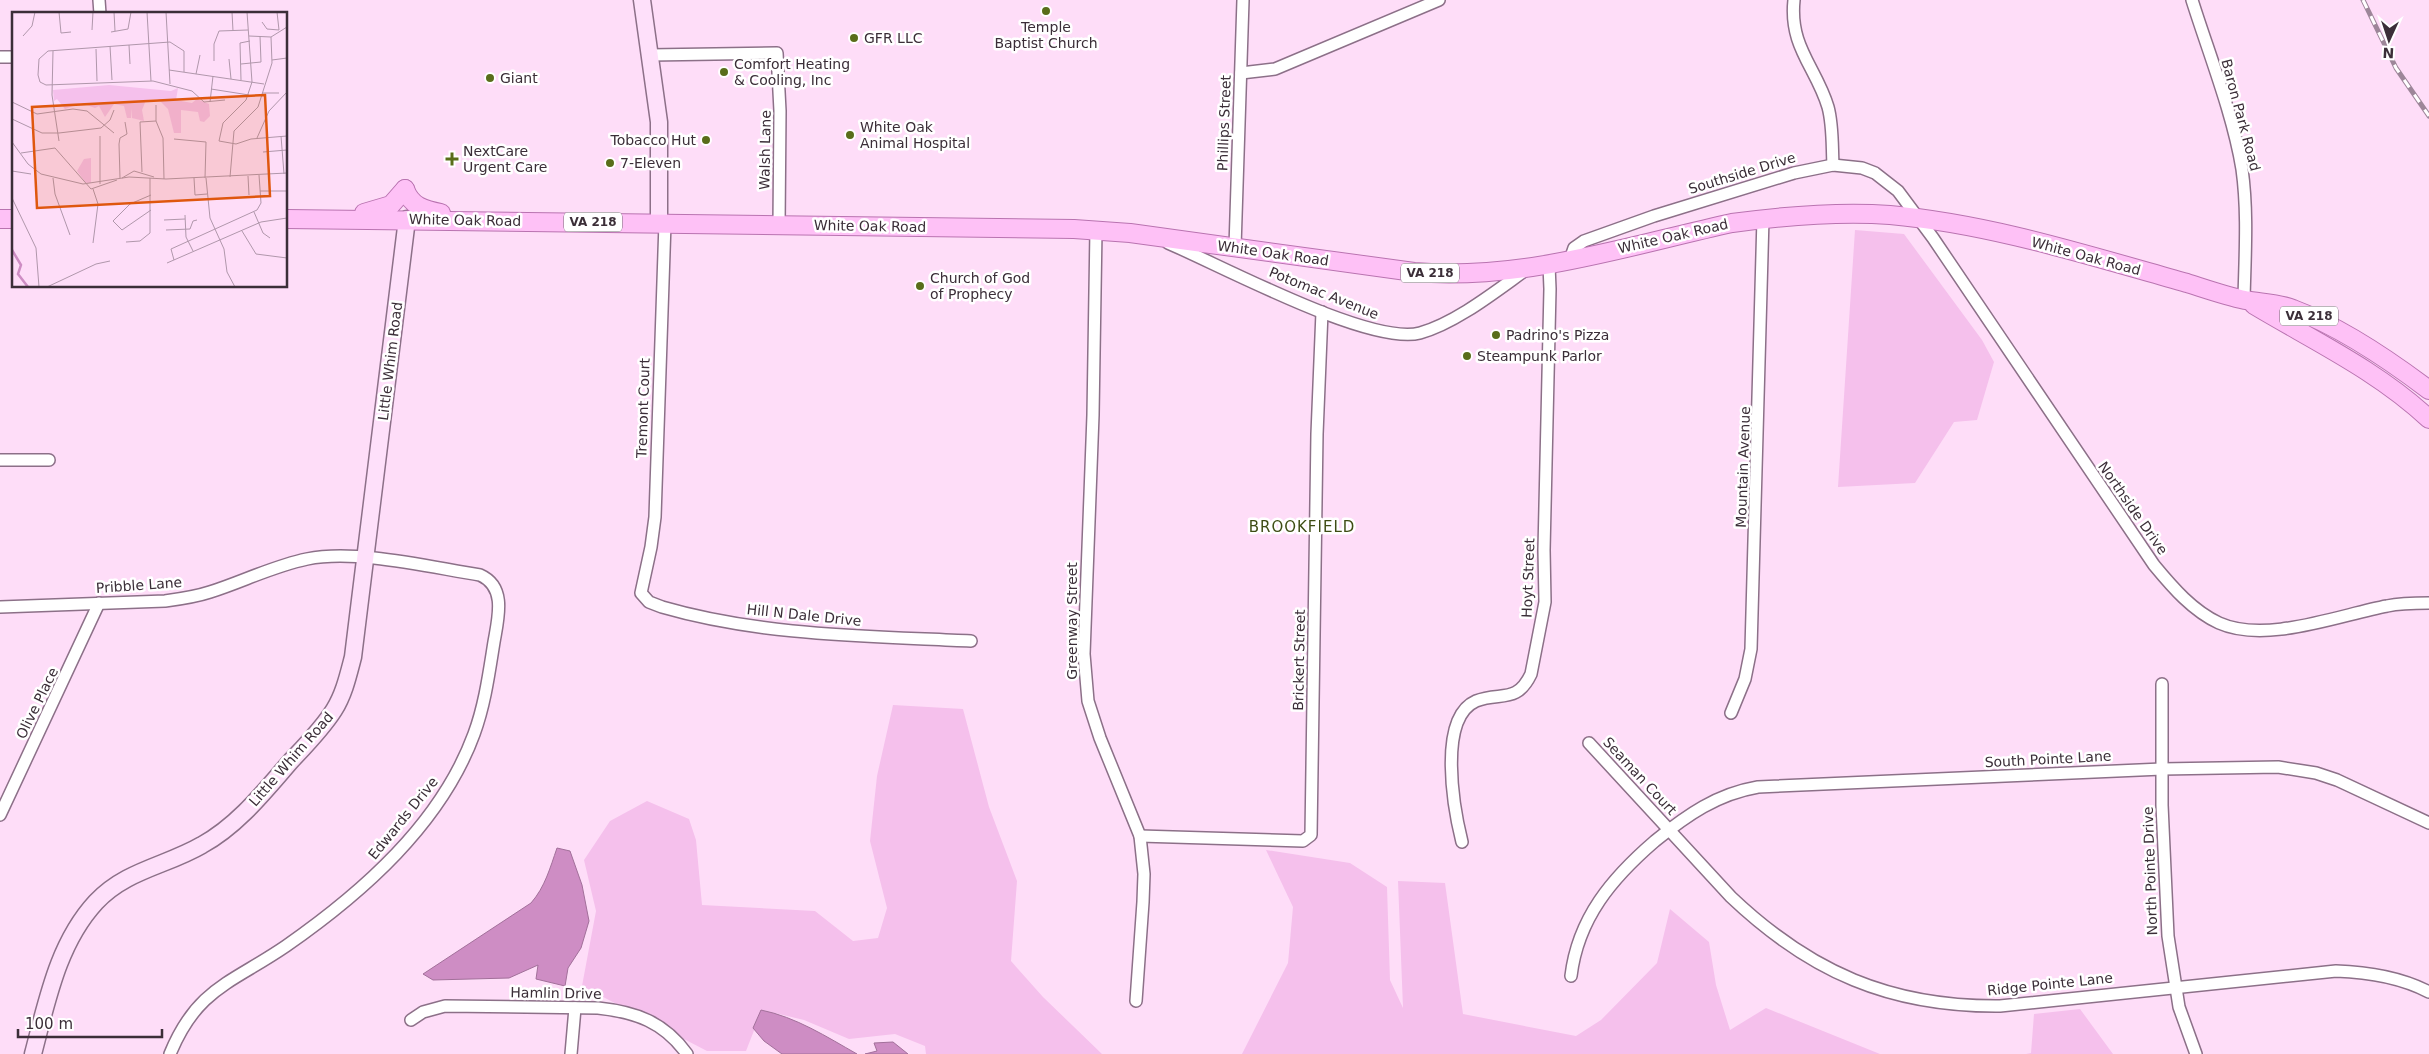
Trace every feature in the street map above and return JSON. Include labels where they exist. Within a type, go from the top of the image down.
[{"type":"main road","points":[[341,219],[392,205],[404,189],[414,204],[424,210],[481,220]]},
{"type":"main road","name":"White Oak Road","points":[[288,218],[1096,230],[1437,274],[1501,272],[1527,269],[1732,223],[1763,218],[1826,214],[1872,214],[1919,219],[1985,231],[2078,253],[2244,300],[2292,308],[2369,347],[2429,390]]},
{"type":"main road","name":"White Oak Road","points":[[2244,300],[2356,364],[2415,406],[2429,419]]},
{"type":"street","points":[[642,0],[660,139],[662,223]]},
{"type":"street","name":"Phillips Street","points":[[1236,247],[1242,0]]},
{"type":"street","points":[[1241,73],[1275,69],[1439,0]]},
{"type":"street","points":[[1794,0],[1794,26],[1799,47],[1822,90],[1828,108],[1833,165]]},
{"type":"street","name":"Baron Park Road","points":[[2192,0],[2234,137],[2241,167],[2246,208],[2244,300]]},
{"type":"street","name":"Walsh Lane","points":[[650,56],[777,53],[780,111],[779,225]]},
{"type":"street","name":"Southside Drive","points":[[1570,260],[1574,248],[1584,241],[1784,176],[1833,165],[1848,165],[1876,173],[1898,191],[1919,219]]},
{"type":"street","name":"Mountain Avenue","points":[[1731,713],[1745,679],[1751,649],[1763,218]]},
{"type":"street","name":"Little Whim Road","points":[[33,1054],[64,950],[76,928],[97,902],[109,890],[130,876],[190,852],[222,832],[270,785],[318,732],[334,710],[348,679],[407,219]]},
{"type":"street","name":"Northside Drive","points":[[1919,219],[2154,565],[2169,584],[2196,608],[2220,623],[2244,630],[2257,630],[2305,624],[2389,605],[2429,603]]},
{"type":"street","name":"Tremont Court","points":[[640,593],[651,547],[655,517],[662,223]]},
{"type":"street","name":"Greenway Street","points":[[1096,230],[1093,415],[1084,654],[1088,701],[1100,738],[1140,836],[1144,902],[1136,1001]]},
{"type":"street","name":"Potomac Avenue","points":[[1130,233],[1164,242],[1322,312],[1379,332],[1401,335],[1418,333],[1462,312],[1527,269]]},
{"type":"street","name":"Hoyt Street","points":[[1462,842],[1453,799],[1452,752],[1458,719],[1467,706],[1475,701],[1513,694],[1527,682],[1531,674],[1544,617],[1549,265]]},
{"type":"street","name":"Brickert Street","points":[[1140,836],[1303,841],[1311,835],[1317,434],[1322,312]]},
{"type":"street","points":[[0,460],[49,460]]},
{"type":"street","name":"Pribble Lane","points":[[0,607],[188,598],[306,560],[331,556],[364,559]]},
{"type":"street","name":"Edwards Drive","points":[[170,1054],[187,1020],[209,994],[312,928],[359,890],[386,864],[435,806],[450,783],[474,734],[485,694],[495,635],[499,602],[496,588],[487,578],[480,575],[364,559]]},
{"type":"street","name":"Hill N Dale Drive","points":[[640,593],[649,602],[662,607],[742,624],[831,634],[971,642]]},
{"type":"street","name":"Olive Place","points":[[0,815],[99,603]]},
{"type":"street","name":"North Pointe Drive","points":[[2162,684],[2162,770],[2168,936],[2174,986],[2179,1007],[2196,1054]]},
{"type":"street","name":"Seaman Court","points":[[1589,743],[1669,830]]},
{"type":"street","name":"South Pointe Lane","points":[[1570,976],[1582,931],[1604,892],[1617,876],[1669,830],[1707,803],[1724,796],[1758,787],[2261,766],[2299,770],[2337,780],[2429,823]]},
{"type":"street","name":"Ridge Pointe Lane","points":[[1669,830],[1731,897],[1778,939],[1826,968],[1884,990],[1947,1004],[2000,1006],[2174,986],[2336,971],[2380,975],[2402,981],[2429,992]]},
{"type":"street","name":"Hamlin Drive","points":[[411,1020],[422,1012],[445,1006],[575,1008],[621,1011],[650,1020],[673,1036],[687,1054]]},
{"type":"street","points":[[571,1054],[575,1008]]},
{"type":"shaded area","points":[[1855,230],[1904,234],[1982,340],[1994,362],[1977,420],[1954,422],[1915,483],[1838,487]]},
{"type":"shaded area","points":[[893,705],[963,709],[989,807],[1017,881],[1011,961],[1043,997],[1102,1054],[926,1054],[925,1046],[895,1034],[849,1039],[804,1020],[762,1010],[746,1051],[707,1051],[582,986],[596,911],[584,860],[610,821],[647,801],[689,819],[696,840],[702,905],[815,911],[853,941],[878,938],[887,908],[870,841],[877,776]]},
{"type":"shaded area","points":[[557,848],[570,851],[582,885],[589,921],[581,948],[568,968],[565,986],[536,979],[538,965],[509,978],[433,980],[423,974],[531,903],[544,884]]},
{"type":"shaded area","points":[[1266,850],[1350,863],[1387,887],[1390,980],[1403,1008],[1398,881],[1445,883],[1463,1014],[1576,1036],[1601,1020],[1657,963],[1670,909],[1709,942],[1716,985],[1730,1030],[1766,1008],[1880,1054],[1242,1054],[1288,963],[1293,907]]},
{"type":"shaded area","points":[[2080,1009],[2113,1054],[2026,1054],[2031,1053],[2034,1014]]},
{"type":"shaded area","points":[[761,1010],[787,1017],[823,1034],[857,1054],[782,1054],[764,1041],[753,1028]]},
{"type":"shaded area","points":[[893,1042],[908,1054],[865,1054],[877,1051],[874,1043]]},
{"type":"railway","points":[[2363,0],[2396,68],[2429,116]]},
{"type":"place","name":"Temple Baptist Church","points":[[1046,11]]},
{"type":"place","name":"GFR LLC","points":[[854,38]]},
{"type":"place","name":"Comfort Heating & Cooling, Inc","points":[[724,72]]},
{"type":"place","name":"Giant","points":[[490,78]]},
{"type":"place","name":"White Oak Animal Hospital","points":[[850,135]]},
{"type":"place","name":"Tobacco Hut","points":[[706,140]]},
{"type":"place","name":"NextCare Urgent Care","points":[[452,159]]},
{"type":"place","name":"7-Eleven","points":[[610,163]]},
{"type":"place","name":"Church of God of Prophecy","points":[[920,286]]},
{"type":"place","name":"Padrino's Pizza","points":[[1496,335]]},
{"type":"place","name":"Steampunk Parlor","points":[[1467,356]]},
{"type":"district","name":"BROOKFIELD","points":[[1302,527]]}]
